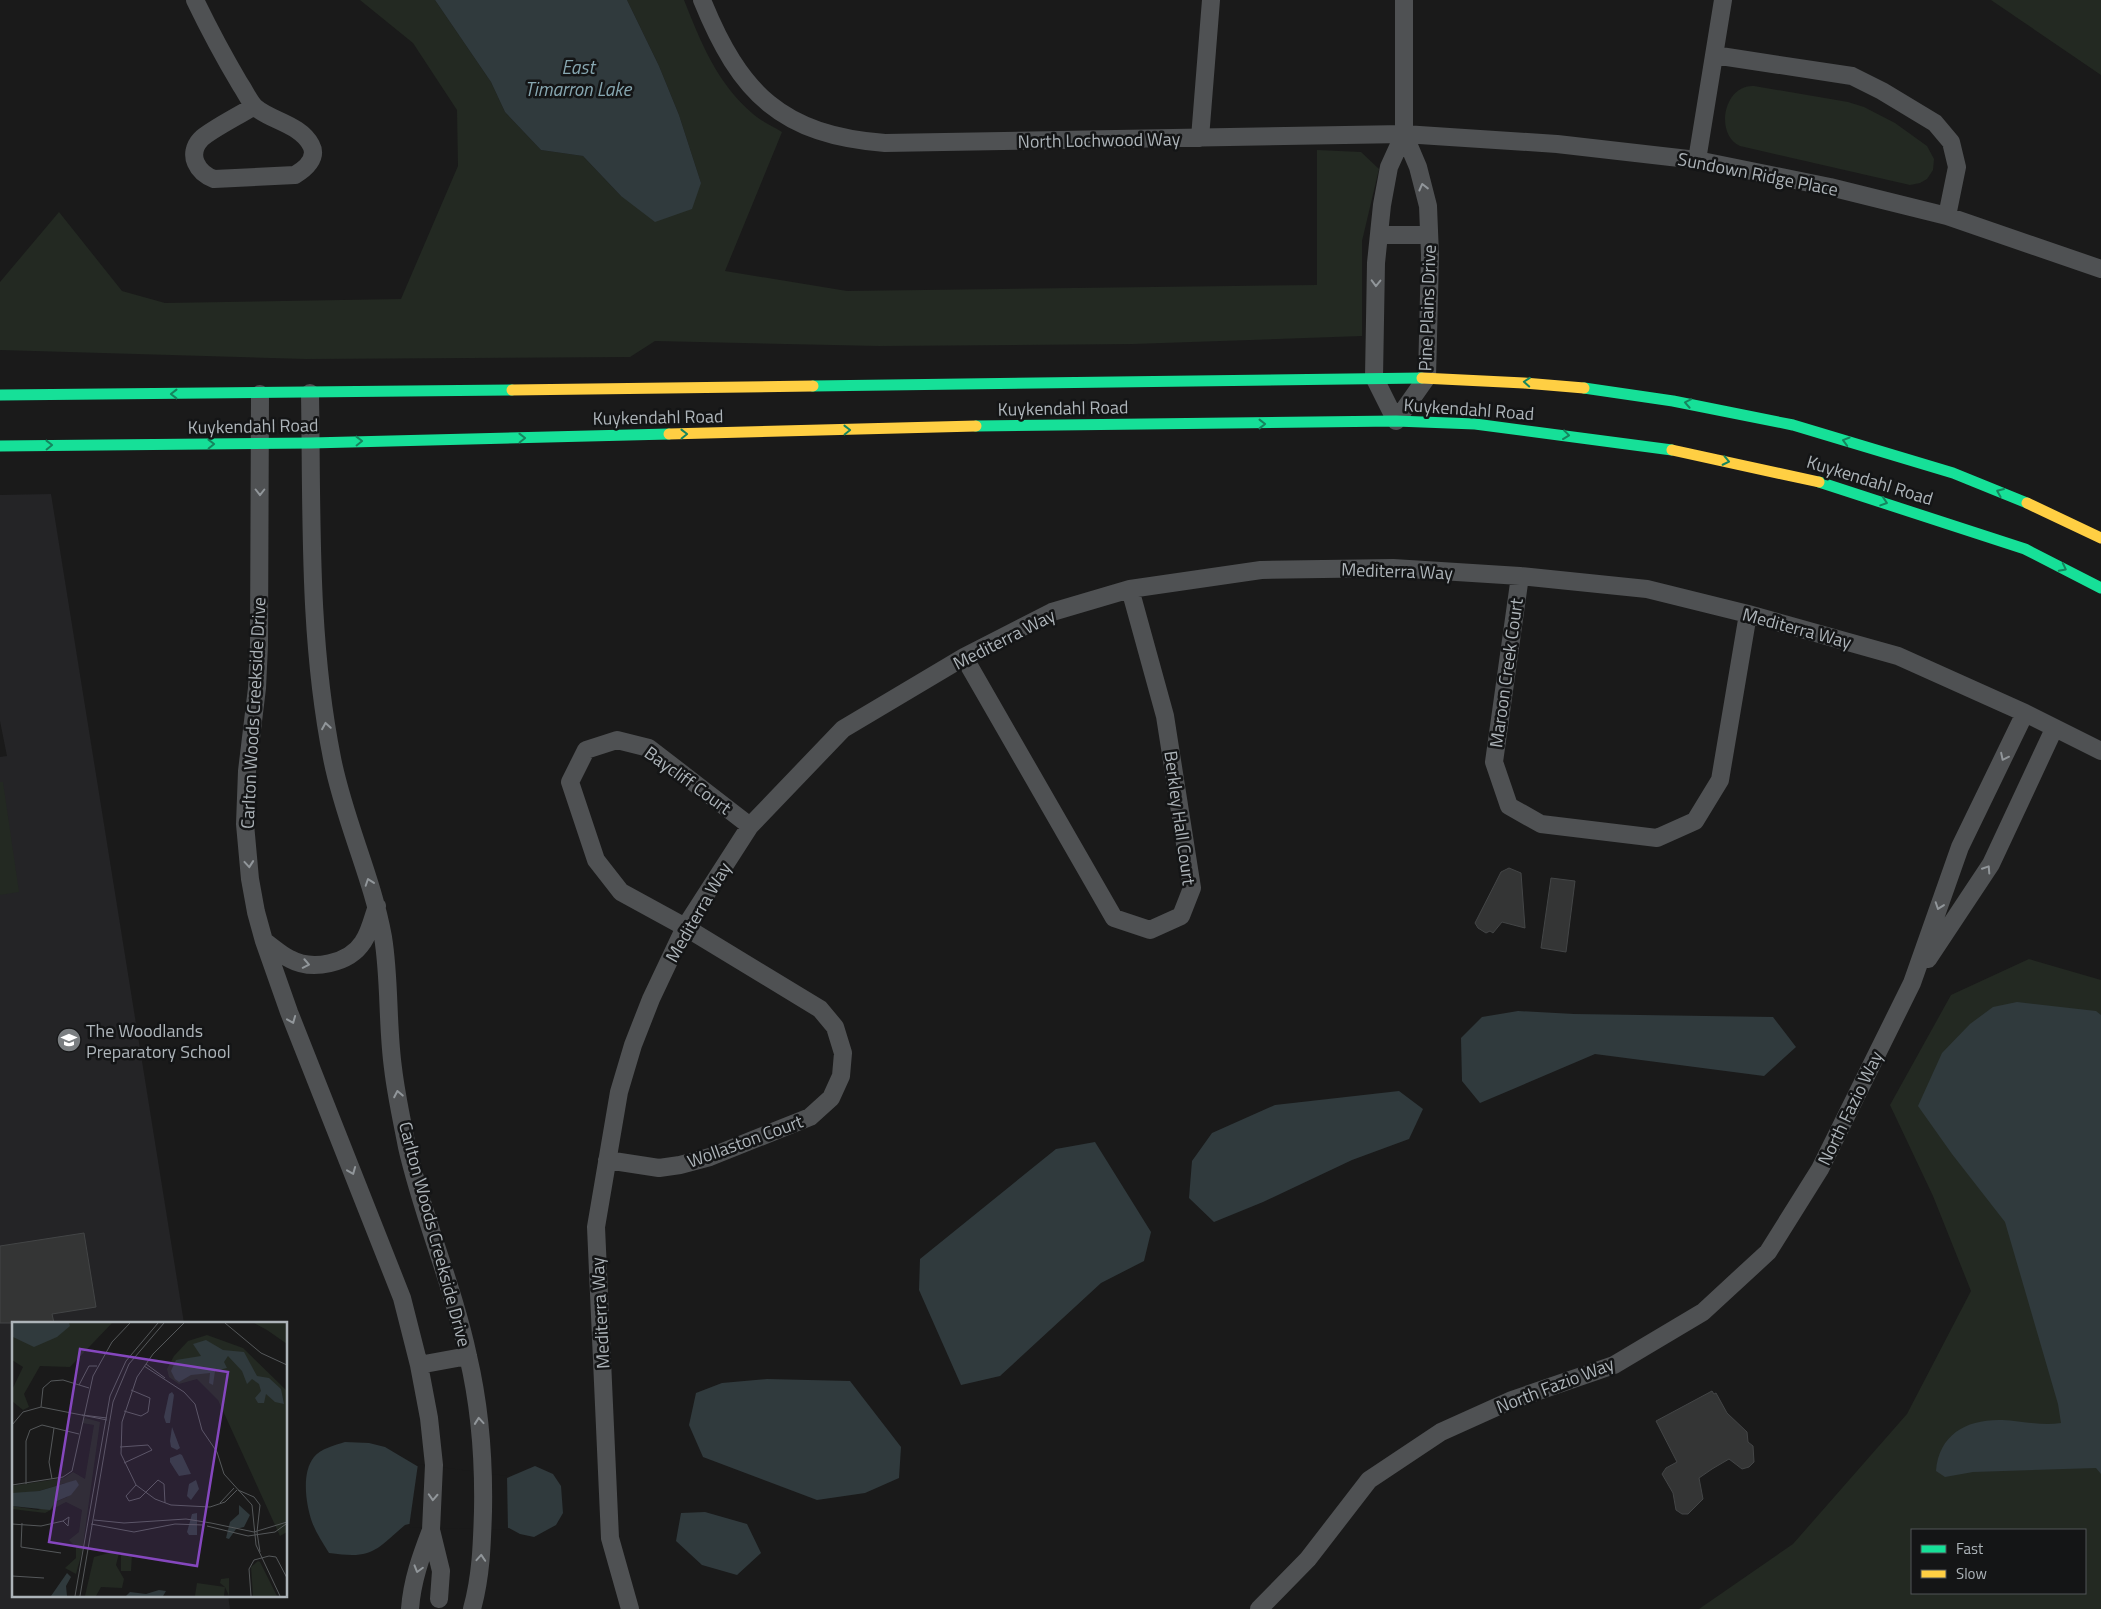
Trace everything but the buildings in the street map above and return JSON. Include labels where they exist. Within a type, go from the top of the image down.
[{"type":"main road","name":"Kuykendahl Road","points":[[0,395],[260,394],[1374,377],[1427,377],[1532,382],[1647,396],[1773,420],[1966,478],[2046,511],[2101,538]]},
{"type":"main road","name":"Kuykendahl Road","points":[[0,446],[311,443],[1056,424],[1266,424],[1396,421],[1475,424],[1684,452],[1774,471],[1872,498],[2025,549],[2101,588]]},
{"type":"street","points":[[195,0],[217,46],[254,106],[304,136],[312,146],[312,158],[305,169],[295,175],[214,179],[204,175],[196,164],[195,150],[201,139],[254,106]]},
{"type":"street","name":"North Lochwood Way","points":[[702,0],[717,37],[739,73],[770,106],[796,122],[825,134],[854,141],[885,143],[1404,134]]},
{"type":"street","points":[[1200,138],[1211,0]]},
{"type":"street","name":"Pine Plains Drive","points":[[1404,0],[1404,134],[1420,175],[1428,206],[1430,255],[1427,377],[1396,421],[1374,377],[1376,263],[1389,167],[1404,134]]},
{"type":"street","points":[[1697,160],[1723,0]]},
{"type":"street","points":[[1714,55],[1852,76],[1882,91],[1935,123],[1951,142],[1957,167],[1946,216]]},
{"type":"street","name":"Sundown Ridge Place","points":[[1404,134],[1556,144],[1697,160],[1830,187],[1946,216],[2101,270]]},
{"type":"street","points":[[1379,235],[1429,235]]},
{"type":"street","name":"Carlton Woods Creekside Drive","points":[[310,392],[313,594],[316,648],[322,697],[340,795],[377,905],[386,955],[392,1067],[408,1148],[468,1356],[478,1413],[483,1470],[482,1531],[479,1584],[472,1609]]},
{"type":"street","name":"Carlton Woods Creekside Drive","points":[[260,394],[259,645],[257,688],[247,771],[245,824],[250,879],[264,941],[289,1012],[402,1298],[419,1365],[429,1418],[434,1465],[431,1530],[440,1571],[439,1599]]},
{"type":"street","name":"Mediterra Way","points":[[630,1609],[610,1538],[596,1227],[619,1092],[633,1045],[651,999],[685,927],[750,826],[844,730],[964,657],[1052,612],[1130,589],[1261,570],[1393,568],[1520,576],[1648,589],[1748,614],[1898,656],[2025,713],[2054,729],[2101,750]]},
{"type":"street","name":"Maroon Creek Court","points":[[1520,576],[1494,762],[1509,806],[1541,824],[1658,838],[1695,821],[1720,780],[1748,614]]},
{"type":"street","name":"Berkley Hall Court","points":[[964,657],[1114,918],[1150,930],[1181,916],[1192,888],[1165,716],[1130,589]]},
{"type":"street","name":"North Fazio Way","points":[[1260,1609],[1308,1559],[1369,1480],[1441,1432],[1512,1400],[1614,1365],[1704,1312],[1768,1252],[1820,1169],[1912,983],[1960,847],[2025,713]]},
{"type":"street","name":"North Fazio Way","points":[[1912,983],[1991,864],[2054,729]]},
{"type":"street","name":"Baycliff Court","points":[[685,927],[621,892],[596,860],[570,782],[586,750],[617,740],[649,748],[750,826]]},
{"type":"street","points":[[264,941],[290,960],[312,966],[331,963],[348,957],[363,942],[377,905]]},
{"type":"street","name":"Wollaston Court","points":[[607,1160],[659,1168],[710,1157],[810,1117],[831,1098],[841,1076],[843,1052],[834,1028],[820,1009],[685,927]]},
{"type":"street","name":"Carlton Woods Creekside Drive","points":[[419,1365],[468,1356]]},
{"type":"street","name":"Carlton Woods Creekside Drive","points":[[410,1609],[417,1568],[431,1530]]},
{"type":"street","name":"Carlton Woods Creekside Drive","points":[[479,1584],[484,1609]]},
{"type":"shaded area","points":[[360,0],[435,0],[491,82],[505,112],[541,150],[583,156],[621,196],[701,183],[679,115],[659,66],[627,0],[684,0],[711,61],[729,89],[753,114],[782,132],[725,271],[847,291],[1317,285],[1317,150],[1361,152],[1379,169],[1362,241],[1362,336],[1133,344],[879,346],[655,341],[630,357],[306,359],[0,350],[0,282],[59,212],[122,291],[165,303],[401,299],[458,166],[457,110],[413,43]]},
{"type":"shaded area","points":[[1991,0],[2101,0],[2101,75]]},
{"type":"shaded area","points":[[1754,86],[1848,102],[1864,107],[1895,123],[1927,146],[1934,159],[1933,170],[1927,179],[1910,185],[1740,146],[1732,140],[1727,131],[1726,111],[1736,93],[1744,88]]},
{"type":"shaded area","name":"The Woodlands Preparatory School","points":[[51,494],[184,1322],[12,1322],[12,1596],[228,1596],[230,1609],[0,1609],[0,757],[7,756],[0,721],[0,495]]},
{"type":"shaded area","points":[[0,782],[3,782],[19,892],[0,895]]},
{"type":"shaded area","points":[[2029,959],[2101,980],[2101,1609],[1699,1609],[1793,1544],[1907,1414],[1971,1291],[1933,1196],[1890,1105],[1951,995]]},
{"type":"water","name":"East Timarron Lake","points":[[435,0],[627,0],[659,66],[679,115],[701,183],[692,209],[655,222],[621,196],[583,156],[541,150],[505,112],[491,82]]},
{"type":"water","points":[[2017,1002],[2096,1011],[2101,1015],[2101,1474],[2096,1468],[1973,1472],[1945,1477],[1936,1471],[1938,1458],[1949,1438],[1967,1426],[1989,1420],[2046,1424],[2061,1423],[2058,1404],[2005,1222],[1952,1154],[1918,1106],[1942,1053],[1970,1024],[1993,1007]]},
{"type":"water","points":[[1518,1011],[1574,1014],[1773,1017],[1796,1047],[1764,1076],[1595,1054],[1480,1103],[1462,1081],[1461,1038],[1482,1017]]},
{"type":"water","points":[[1399,1091],[1423,1109],[1409,1139],[1352,1160],[1263,1202],[1214,1222],[1189,1198],[1192,1161],[1212,1133],[1275,1105]]},
{"type":"water","points":[[1095,1142],[1151,1232],[1144,1261],[1101,1283],[1000,1376],[961,1385],[919,1290],[920,1259],[1056,1149]]},
{"type":"water","points":[[767,1379],[850,1381],[901,1447],[899,1478],[865,1493],[817,1500],[703,1457],[689,1425],[696,1393],[722,1383]]},
{"type":"water","points":[[345,1442],[369,1443],[385,1447],[417,1466],[507,1478],[535,1466],[553,1474],[561,1486],[563,1513],[556,1525],[534,1537],[520,1534],[509,1528],[409,1524],[405,1525],[379,1547],[364,1554],[343,1555],[329,1553],[312,1522],[306,1489],[307,1472],[317,1454]]},
{"type":"water","points":[[705,1512],[747,1524],[761,1553],[737,1575],[702,1565],[676,1541],[681,1513]]},
{"type":"pier","points":[[418,1464],[507,1476],[508,1530],[409,1527]]},
{"type":"traffic: fast","points":[[813,386],[1422,378]]},
{"type":"traffic: fast","points":[[1584,388],[1673,401],[1793,425],[1953,473],[2027,503]]},
{"type":"traffic: fast","points":[[0,395],[512,390]]},
{"type":"traffic: fast","points":[[976,426],[1396,421],[1475,424],[1672,450]]},
{"type":"traffic: fast","points":[[0,446],[311,443],[669,434]]},
{"type":"traffic: fast","points":[[1819,482],[2025,549],[2101,588]]},
{"type":"traffic: slow","points":[[1422,378],[1584,388]]},
{"type":"traffic: slow","points":[[512,390],[813,386]]},
{"type":"traffic: slow","points":[[669,434],[976,426]]},
{"type":"traffic: slow","points":[[1672,450],[1819,482]]},
{"type":"traffic: slow","points":[[2027,503],[2101,538]]},
{"type":"place","name":"The Woodlands Preparatory School","points":[[69,1040]]}]
